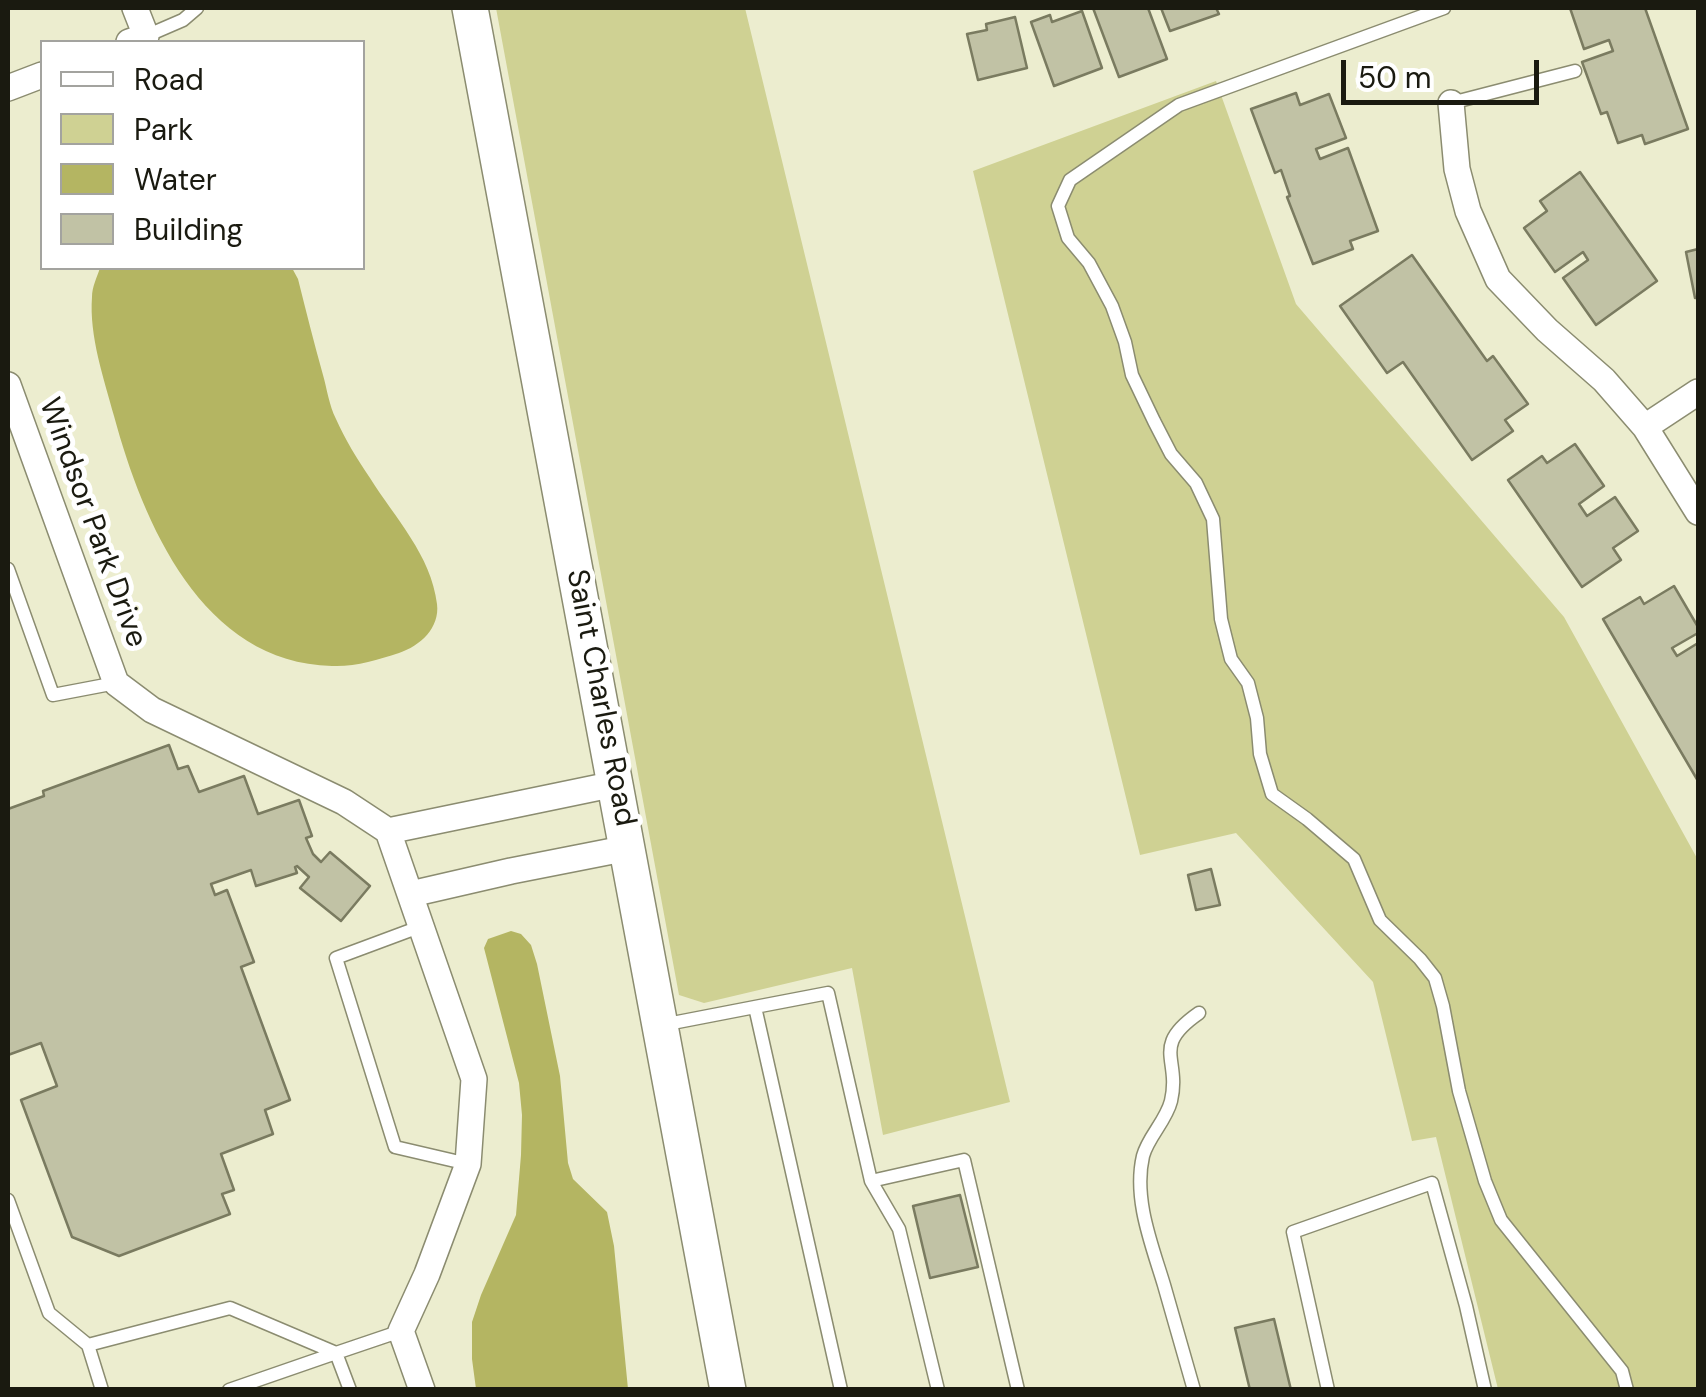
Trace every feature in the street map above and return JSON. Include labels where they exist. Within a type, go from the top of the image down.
[{"type":"street","points":[[135,8],[137,39]]},
{"type":"street","name":"Saint Charles Road","points":[[470,8],[728,1390]]},
{"type":"street","points":[[8,88],[40,76]]},
{"type":"street","points":[[1451,103],[1457,170],[1468,212],[1498,278],[1547,330],[1604,380],[1645,427],[1698,512]]},
{"type":"street","name":"Windsor Park Drive","points":[[8,385],[116,683],[152,710],[344,802],[388,832]]},
{"type":"street","points":[[1645,427],[1698,392]]},
{"type":"street","points":[[422,1390],[401,1331],[468,1164],[474,1079],[388,832],[616,784]]},
{"type":"street","points":[[411,894],[628,848]]},
{"type":"lane","points":[[137,39],[182,20],[198,8]]},
{"type":"lane","points":[[1444,8],[1178,105],[1070,180],[1058,206],[1068,238],[1112,306],[1132,376],[1154,421],[1172,454],[1196,483],[1212,520],[1221,619],[1230,659],[1248,683],[1257,718],[1260,754],[1272,794],[1354,860],[1380,920],[1434,978],[1444,1006],[1459,1090],[1484,1181],[1501,1220],[1622,1371],[1627,1390]]},
{"type":"lane","points":[[1451,103],[1575,70]]},
{"type":"lane","points":[[8,569],[53,695],[116,683]]},
{"type":"lane","points":[[422,926],[336,958],[395,1147],[468,1164]]},
{"type":"lane","points":[[660,1025],[828,993],[871,1181],[899,1228],[938,1390]]},
{"type":"lane","points":[[755,1007],[841,1390]]},
{"type":"lane","points":[[1194,1390],[1144,1216],[1142,1176],[1144,1154],[1170,1104],[1173,1081],[1168,1048],[1183,1024],[1199,1013]]},
{"type":"lane","points":[[871,1181],[964,1160],[1018,1390]]},
{"type":"lane","points":[[1328,1390],[1294,1232],[1432,1183],[1485,1390]]},
{"type":"lane","points":[[8,1200],[49,1313],[88,1346],[102,1390]]},
{"type":"lane","points":[[88,1346],[230,1308],[336,1353],[350,1390]]},
{"type":"lane","points":[[229,1390],[401,1331]]},
{"type":"green space","points":[[496,8],[745,8],[1010,1102],[883,1135],[852,968],[704,1003],[679,995]]},
{"type":"green space","points":[[1216,81],[1296,304],[1564,617],[1698,860],[1698,1389],[1498,1389],[1436,1137],[1412,1141],[1373,982],[1236,833],[1140,855],[973,171]]},
{"type":"water","points":[[99,270],[293,270],[328,397],[343,434],[428,569],[437,613],[432,628],[421,641],[382,658],[332,666],[286,659],[247,641],[214,614],[185,580],[142,500],[102,372],[93,327],[92,293]]},
{"type":"water","points":[[511,931],[521,934],[531,945],[537,964],[560,1076],[573,1179],[607,1212],[628,1389],[476,1389],[472,1322],[516,1215],[521,1155],[519,1083],[484,948],[488,939]]},
{"type":"building","points":[[1093,8],[1148,8],[1167,59],[1119,77]]},
{"type":"building","points":[[1161,8],[1216,8],[1219,14],[1170,31]]},
{"type":"building","points":[[1570,8],[1645,8],[1688,129],[1645,144],[1642,135],[1618,143],[1607,112],[1601,114],[1582,62],[1613,51],[1609,40],[1584,49]]},
{"type":"building","points":[[1082,11],[1102,68],[1054,86],[1031,22],[1050,15],[1052,22]]},
{"type":"building","points":[[1015,17],[1027,68],[978,80],[967,34],[987,30],[986,24]]},
{"type":"building","points":[[1296,93],[1300,105],[1329,94],[1346,138],[1316,149],[1320,159],[1348,148],[1378,231],[1350,241],[1353,249],[1313,264],[1287,197],[1290,196],[1281,170],[1275,173],[1251,109]]},
{"type":"building","points":[[1580,172],[1657,281],[1596,325],[1563,278],[1588,260],[1583,252],[1555,272],[1524,228],[1547,211],[1540,201]]},
{"type":"building","points":[[1698,249],[1698,298],[1695,298],[1686,252]]},
{"type":"building","points":[[1412,255],[1487,361],[1493,356],[1528,404],[1505,420],[1513,431],[1472,460],[1403,362],[1387,373],[1340,306]]},
{"type":"building","points":[[1575,444],[1604,486],[1579,504],[1587,516],[1615,497],[1638,531],[1613,548],[1621,560],[1582,587],[1508,480],[1542,456],[1547,463]]},
{"type":"building","points":[[1674,586],[1698,627],[1698,633],[1672,648],[1677,656],[1698,643],[1698,781],[1603,619],[1640,597],[1644,604]]},
{"type":"building","points":[[169,745],[178,769],[188,766],[199,792],[244,776],[258,814],[299,800],[312,836],[306,838],[313,854],[321,862],[330,852],[370,886],[341,921],[300,888],[309,877],[297,866],[297,873],[256,886],[251,870],[211,884],[215,895],[227,890],[254,962],[241,967],[290,1100],[265,1110],[273,1134],[221,1154],[234,1190],[222,1194],[230,1214],[119,1256],[72,1237],[21,1100],[57,1086],[41,1043],[8,1055],[8,809],[44,796],[43,791]]},
{"type":"building","points":[[1211,869],[1220,905],[1196,910],[1188,875]]},
{"type":"building","points":[[960,1195],[978,1267],[930,1278],[913,1206]]},
{"type":"building","points":[[1274,1319],[1291,1390],[1250,1390],[1235,1328]]}]
